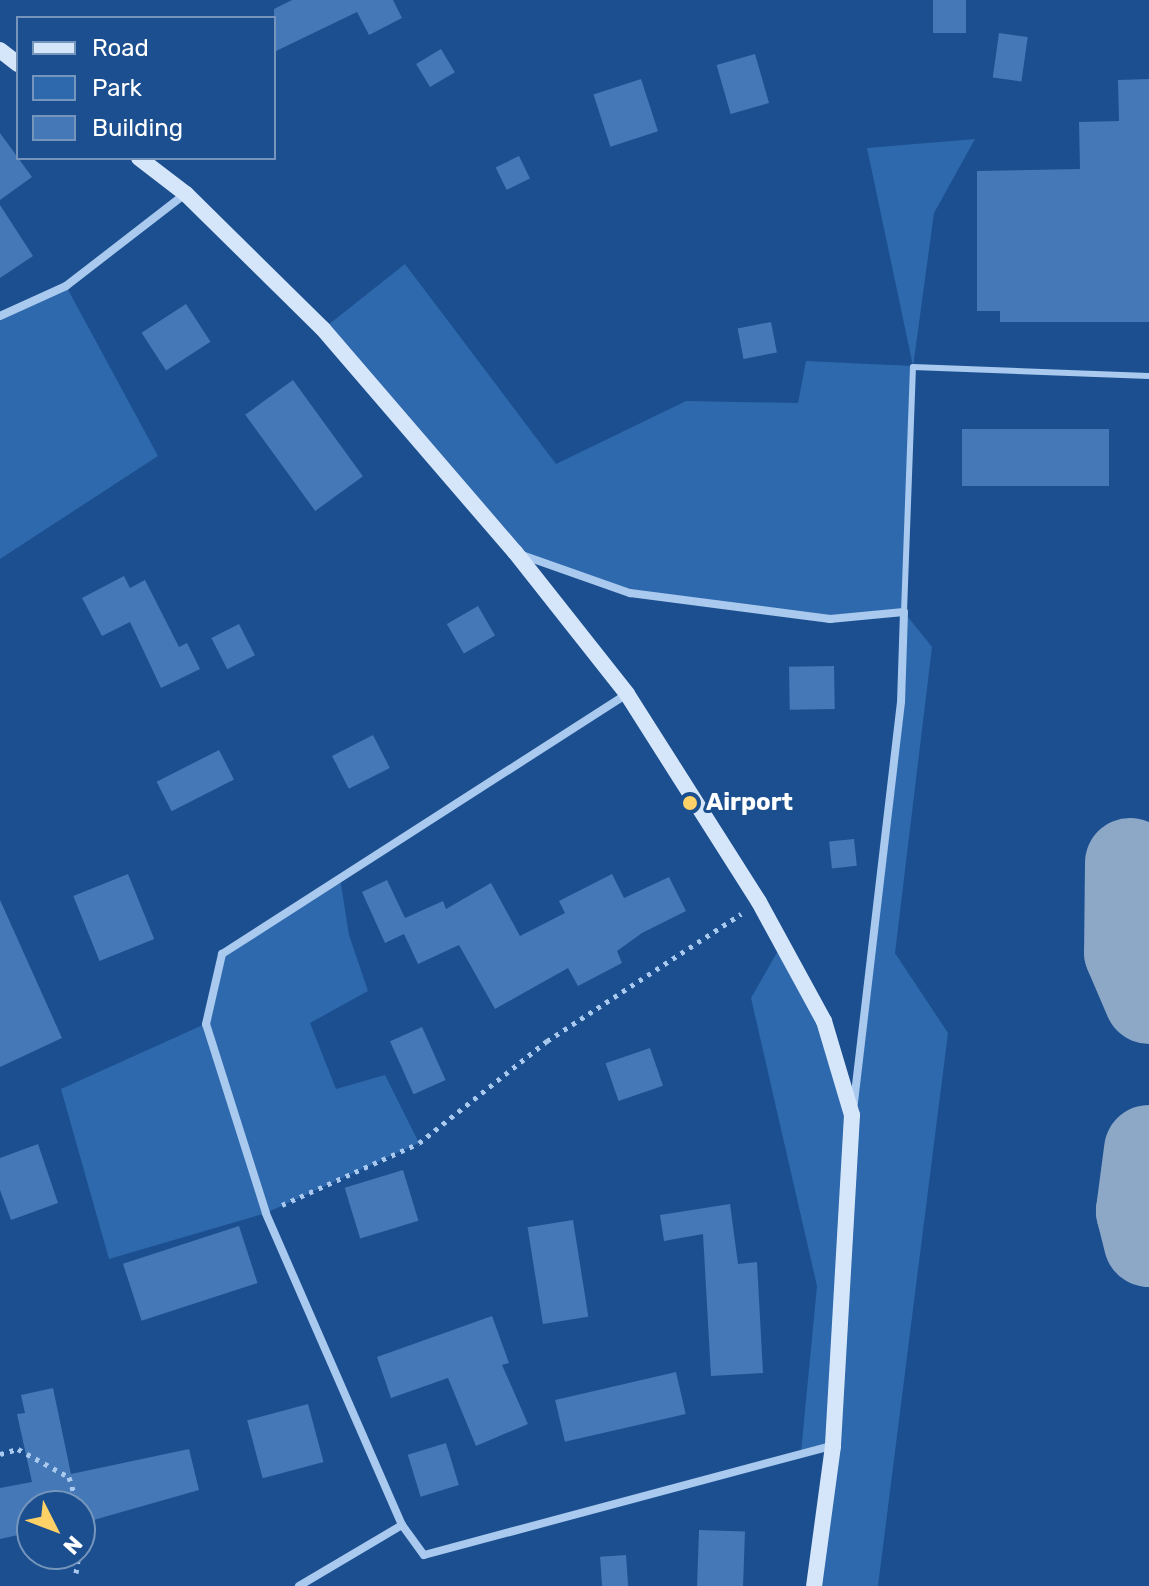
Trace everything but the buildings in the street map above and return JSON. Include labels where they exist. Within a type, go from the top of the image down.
[{"type":"main road","points":[[0,50],[16,62]]},
{"type":"main road","points":[[142,160],[186,194],[323,329],[515,552],[627,694],[759,902],[824,1021],[852,1115],[833,1446],[814,1586]]},
{"type":"street","points":[[0,316],[66,286],[186,194]]},
{"type":"street","points":[[515,552],[630,593],[830,619],[904,612],[901,702],[852,1115]]},
{"type":"street","points":[[627,694],[222,954],[206,1024],[266,1213],[402,1525],[424,1555],[833,1446]]},
{"type":"street","points":[[299,1586],[402,1525]]},
{"type":"lane","points":[[904,612],[913,367],[1149,376]]},
{"type":"path","points":[[266,1213],[419,1143],[547,1041],[759,902]]},
{"type":"path","points":[[0,1454],[18,1449],[69,1477],[73,1490]]},
{"type":"green space","points":[[975,139],[934,213],[913,367],[904,612],[932,647],[895,953],[948,1033],[878,1586],[814,1586],[833,1447],[801,1452],[817,1286],[751,998],[783,942],[824,1021],[852,1112],[901,702],[904,613],[830,619],[630,593],[515,552],[323,329],[405,264],[556,464],[686,401],[798,403],[806,361],[913,366],[867,148]]},
{"type":"green space","points":[[66,286],[158,456],[0,559],[0,316]]},
{"type":"green space","points":[[340,878],[349,935],[368,991],[310,1023],[336,1089],[385,1075],[419,1143],[266,1213],[109,1259],[61,1089],[205,1024],[222,954]]},
{"type":"taxiway","points":[[1130,863],[1129,952],[1149,999]]},
{"type":"taxiway","points":[[1149,1150],[1141,1211],[1149,1242]]},
{"type":"place","name":"Airport","points":[[690,803]]}]
